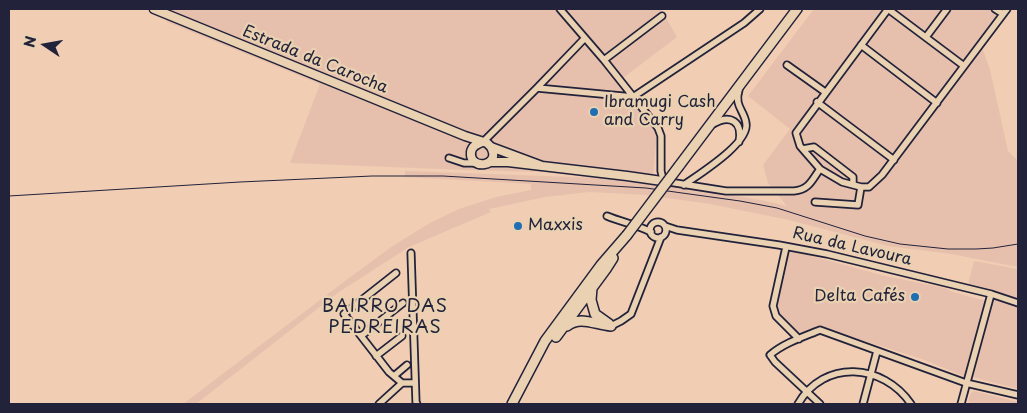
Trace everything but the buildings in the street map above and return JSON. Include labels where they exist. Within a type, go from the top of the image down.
[{"type":"main road","points":[[512,404],[546,341],[575,306],[601,265],[627,235],[797,9]]},
{"type":"main road","points":[[588,288],[592,318]]},
{"type":"main road","points":[[575,306],[584,306],[592,318]]},
{"type":"main road","points":[[526,377],[558,334],[575,306]]},
{"type":"main road","points":[[558,334],[570,323],[578,320],[601,319],[612,326]]},
{"type":"street","name":"Estrada da Carocha","points":[[154,9],[465,136],[488,146],[500,158],[509,158]]},
{"type":"street","points":[[560,9],[604,60],[660,132],[662,142],[661,171],[662,176],[669,182]]},
{"type":"street","points":[[537,88],[633,97],[744,23],[760,9]]},
{"type":"street","points":[[964,66],[888,9],[796,133],[800,146],[820,169],[842,182],[861,188],[869,187],[894,160],[1007,9]]},
{"type":"street","points":[[926,37],[946,9]]},
{"type":"street","points":[[995,9],[1003,14]]},
{"type":"street","points":[[604,60],[662,16]]},
{"type":"street","points":[[490,162],[492,159],[488,146],[492,134],[585,38]]},
{"type":"street","points":[[860,45],[937,102]]},
{"type":"street","points":[[787,64],[825,92]]},
{"type":"street","points":[[684,185],[730,151],[743,136],[746,130],[744,118],[737,100],[742,83]]},
{"type":"street","points":[[818,102],[894,160]]},
{"type":"street","points":[[709,126],[725,118],[734,121],[740,129],[739,142]]},
{"type":"street","points":[[465,136],[470,142],[473,160],[476,163]]},
{"type":"street","points":[[456,160],[464,158],[476,144],[488,146]]},
{"type":"street","points":[[802,149],[814,147],[854,177],[853,184]]},
{"type":"street","points":[[449,158],[483,165],[509,158],[542,166],[726,191],[798,191],[807,187],[820,169]]},
{"type":"street","points":[[815,202],[858,205],[861,188]]},
{"type":"street","name":"Rua da Lavoura","points":[[607,216],[625,223],[658,231],[677,230],[828,254],[991,294],[1018,303]]},
{"type":"street","points":[[612,326],[622,322],[631,314],[656,249],[658,231]]},
{"type":"street","points":[[786,247],[773,306],[776,316],[799,339]]},
{"type":"street","points":[[411,253],[415,383],[416,402],[418,404]]},
{"type":"street","points":[[396,274],[344,314],[389,372],[402,383],[415,383]]},
{"type":"street","points":[[961,404],[991,294]]},
{"type":"street","points":[[361,336],[404,303]]},
{"type":"street","points":[[820,404],[770,355],[774,351],[820,330],[966,383],[1018,395]]},
{"type":"street","points":[[376,356],[402,336]]},
{"type":"street","points":[[863,404],[877,351]]},
{"type":"street","points":[[394,376],[407,365]]},
{"type":"street","points":[[798,404],[816,384],[836,374],[848,372],[871,374],[887,381],[894,385],[911,404]]},
{"type":"street","points":[[379,404],[402,383]]},
{"type":"shaded area","points":[[161,9],[661,9],[677,37],[619,81],[657,131],[653,177],[290,163],[320,84],[167,22]]},
{"type":"shaded area","points":[[814,9],[1007,9],[981,44],[990,70],[1008,151],[1018,161],[1018,267],[951,254],[888,246],[789,220],[710,204],[646,195],[589,192],[545,197],[489,209],[491,212],[409,247],[339,292],[196,404],[183,404],[394,245],[430,223],[459,209],[496,197],[531,190],[531,184],[405,177],[405,171],[602,178],[682,187],[787,206],[768,183],[763,165],[790,129],[748,96]]},
{"type":"shaded area","points":[[789,250],[885,276],[945,288],[986,301],[971,366],[966,377],[922,359],[821,327],[803,333],[796,331],[786,324],[775,307]]},
{"type":"shaded area","points":[[974,261],[1018,269],[1018,300],[968,285]]},
{"type":"shaded area","points":[[995,297],[1018,305],[1018,389],[973,377]]},
{"type":"shaded area","points":[[974,391],[1018,402],[1018,404],[969,404],[971,393]]},
{"type":"railway","points":[[9,196],[240,182],[372,176],[443,176],[646,188],[740,201],[777,208],[865,236],[900,244],[948,249],[993,248],[1018,244]]},
{"type":"place","name":"Ibramugi Cash and Carry","points":[[594,112]]},
{"type":"place","name":"Maxxis","points":[[518,226]]},
{"type":"place","name":"Delta Cafés","points":[[915,297]]},
{"type":"district","name":"BAIRRO DAS PEDREIRAS","points":[[385,317]]}]
